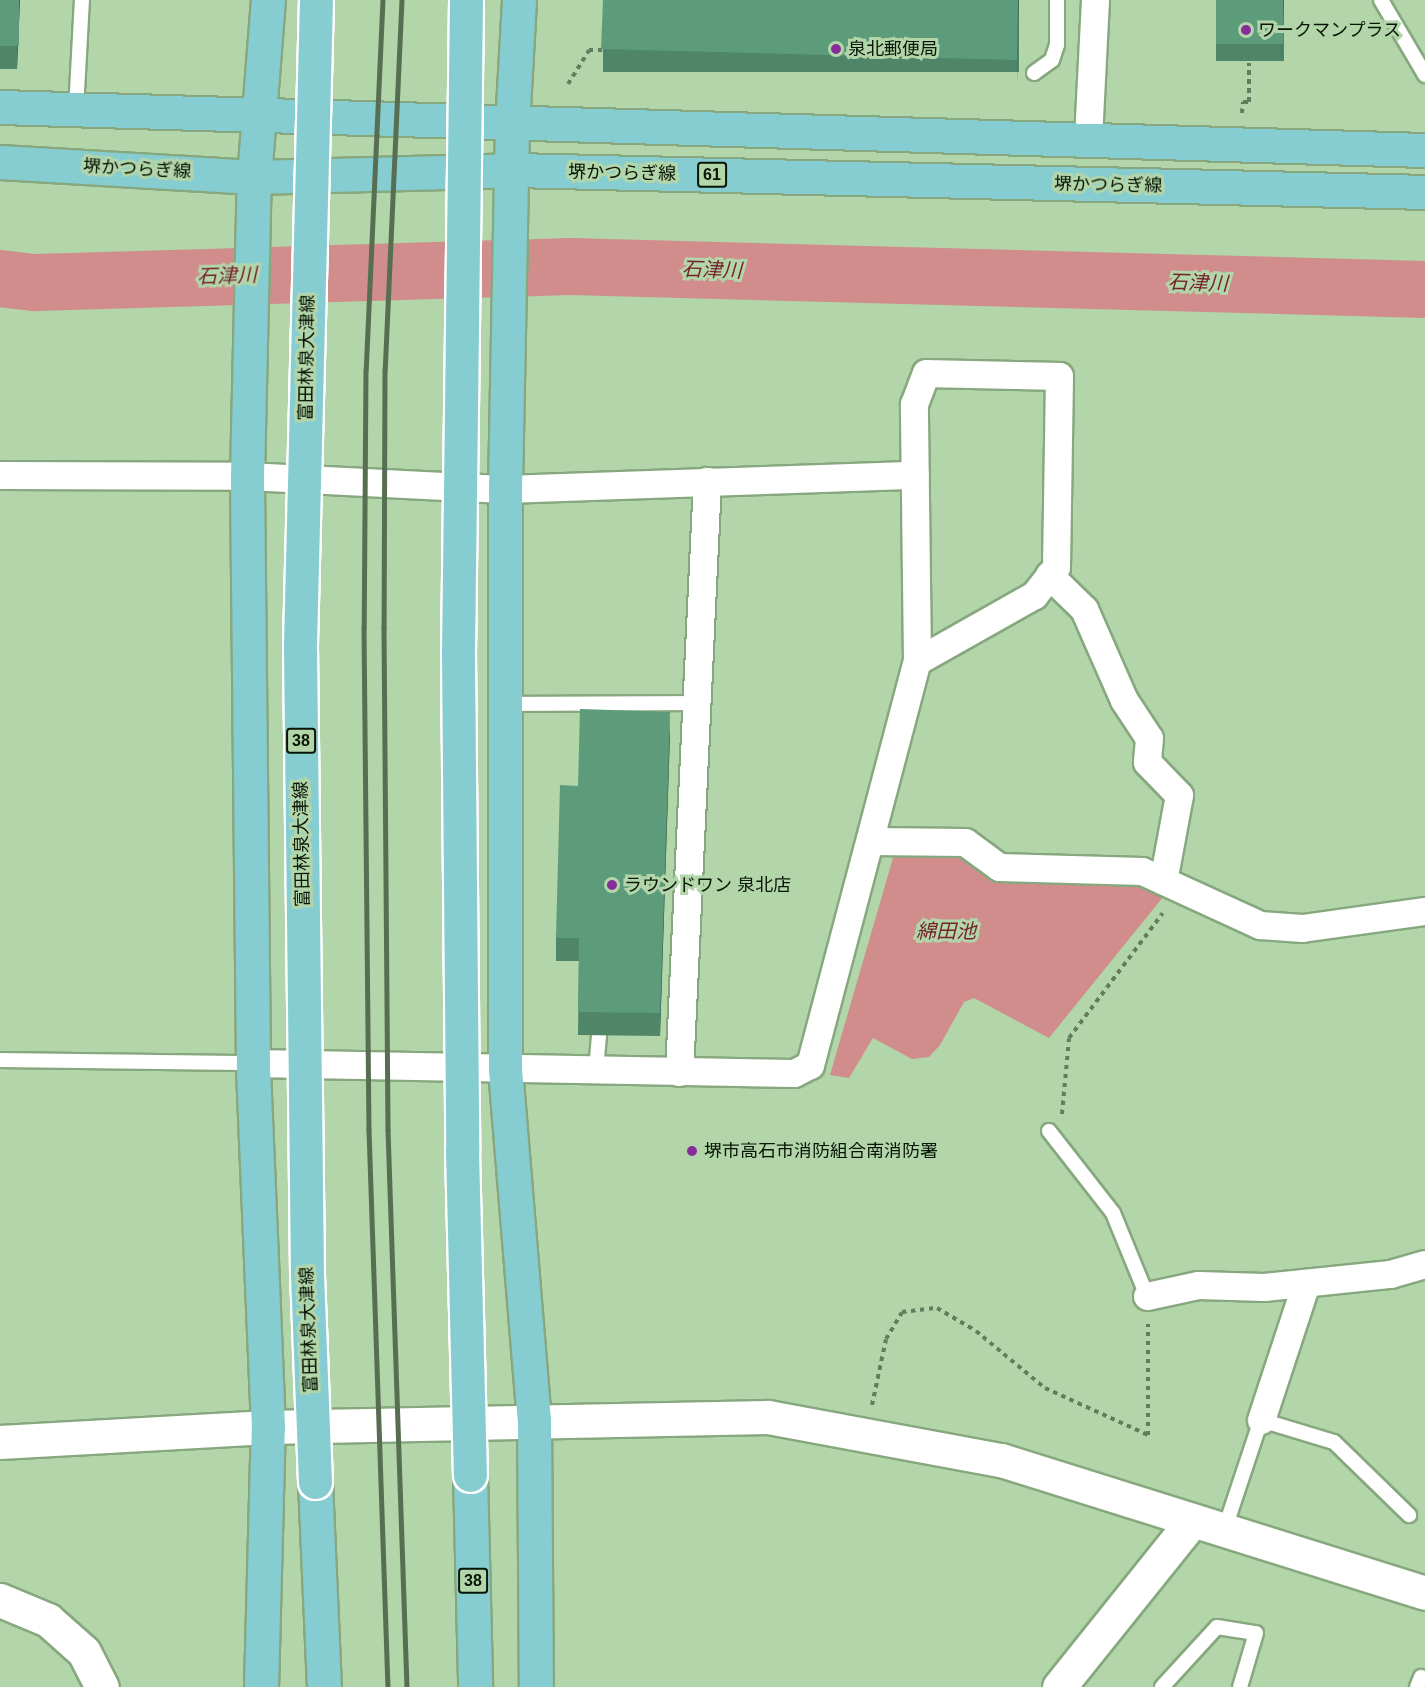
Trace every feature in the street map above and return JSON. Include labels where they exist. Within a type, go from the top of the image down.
[{"type":"main road","points":[[261,1687],[268,1427],[253,1063],[247,476],[254,191],[268,0]]},
{"type":"main road","name":"富田林泉大津線","points":[[316,0],[300,644],[307,1274],[324,1687]]},
{"type":"main road","name":"38","points":[[466,0],[458,653],[462,1150],[476,1687]]},
{"type":"main road","points":[[519,0],[513,124],[511,323],[505,489],[505,1069],[534,1419],[536,1687]]},
{"type":"main road","points":[[0,107],[513,124],[1088,138],[1425,150]]},
{"type":"main road","name":"堺かつらぎ線","points":[[0,162],[254,191],[514,170],[1425,192]]},
{"type":"street","points":[[1088,138],[1095,0]]},
{"type":"street","points":[[253,1063],[794,1073],[810,1065],[872,840],[917,660],[914,404],[926,373],[1059,376],[1056,567],[1034,595],[917,660]]},
{"type":"street","points":[[0,475],[247,476],[505,489],[915,475]]},
{"type":"street","points":[[679,1072],[707,481]]},
{"type":"street","points":[[1049,575],[1084,609],[1124,700],[1149,738],[1147,762],[1179,795],[1172,885]]},
{"type":"street","points":[[872,840],[965,842],[999,867],[1142,871],[1260,925],[1302,928],[1425,911]]},
{"type":"street","points":[[1148,1296],[1198,1285],[1264,1287],[1390,1274],[1425,1264]]},
{"type":"street","points":[[1262,1420],[1306,1283]]},
{"type":"street","points":[[0,1442],[268,1427],[534,1419],[768,1417],[1001,1460],[1191,1522],[1425,1593]]},
{"type":"street","points":[[1059,1687],[1191,1522]]},
{"type":"street","points":[[0,1600],[48,1620],[84,1652],[102,1687]]},
{"type":"lane","points":[[76,110],[82,0]]},
{"type":"lane","points":[[1034,73],[1052,60],[1057,0]]},
{"type":"lane","points":[[1381,0],[1425,75]]},
{"type":"lane","points":[[608,723],[609,703]]},
{"type":"lane","points":[[505,704],[696,704]]},
{"type":"lane","points":[[597,1070],[599,1035]]},
{"type":"lane","points":[[0,1060],[253,1063]]},
{"type":"lane","points":[[1049,1131],[1113,1213],[1148,1296]]},
{"type":"lane","points":[[1224,1531],[1262,1420],[1334,1442],[1409,1515]]},
{"type":"lane","points":[[1162,1687],[1217,1627],[1256,1633],[1240,1687]]},
{"type":"path","points":[[568,84],[589,50],[602,50]]},
{"type":"path","points":[[1242,120],[1243,102],[1249,102],[1249,63]]},
{"type":"path","points":[[1059,1144],[1069,1038],[1172,885]]},
{"type":"path","points":[[866,1435],[886,1339],[902,1312],[937,1308],[976,1331],[1045,1388],[1148,1435],[1148,1296]]},
{"type":"water","name":"綿田池","points":[[895,851],[965,856],[1146,884],[1163,897],[1049,1038],[974,998],[964,1002],[940,1045],[929,1057],[912,1059],[873,1038],[849,1078],[830,1075]]},
{"type":"building","points":[[0,0],[19,0],[19,46],[0,46]]},
{"type":"building","points":[[603,0],[1018,0],[1017,60],[601,49]]},
{"type":"building","points":[[1216,0],[1283,0],[1283,44],[1216,44]]},
{"type":"building","name":"ラウンドワン 泉北店","points":[[580,709],[670,712],[660,1013],[578,1012],[579,938],[556,938],[560,785],[578,786]]},
{"type":"waterway","name":"石津川","points":[[0,278],[35,282],[570,266],[1425,289]]},
{"type":"railway","points":[[383,0],[366,370],[364,628],[369,1130],[388,1687]]},
{"type":"railway","points":[[402,0],[385,370],[384,628],[388,1130],[407,1687]]},
{"type":"place","name":"ワークマンプラス","points":[[1246,30]]},
{"type":"place","name":"泉北郵便局","points":[[836,49]]},
{"type":"place","name":"ラウンドワン 泉北店","points":[[612,885]]},
{"type":"place","name":"堺市高石市消防組合南消防署","points":[[692,1151]]}]
